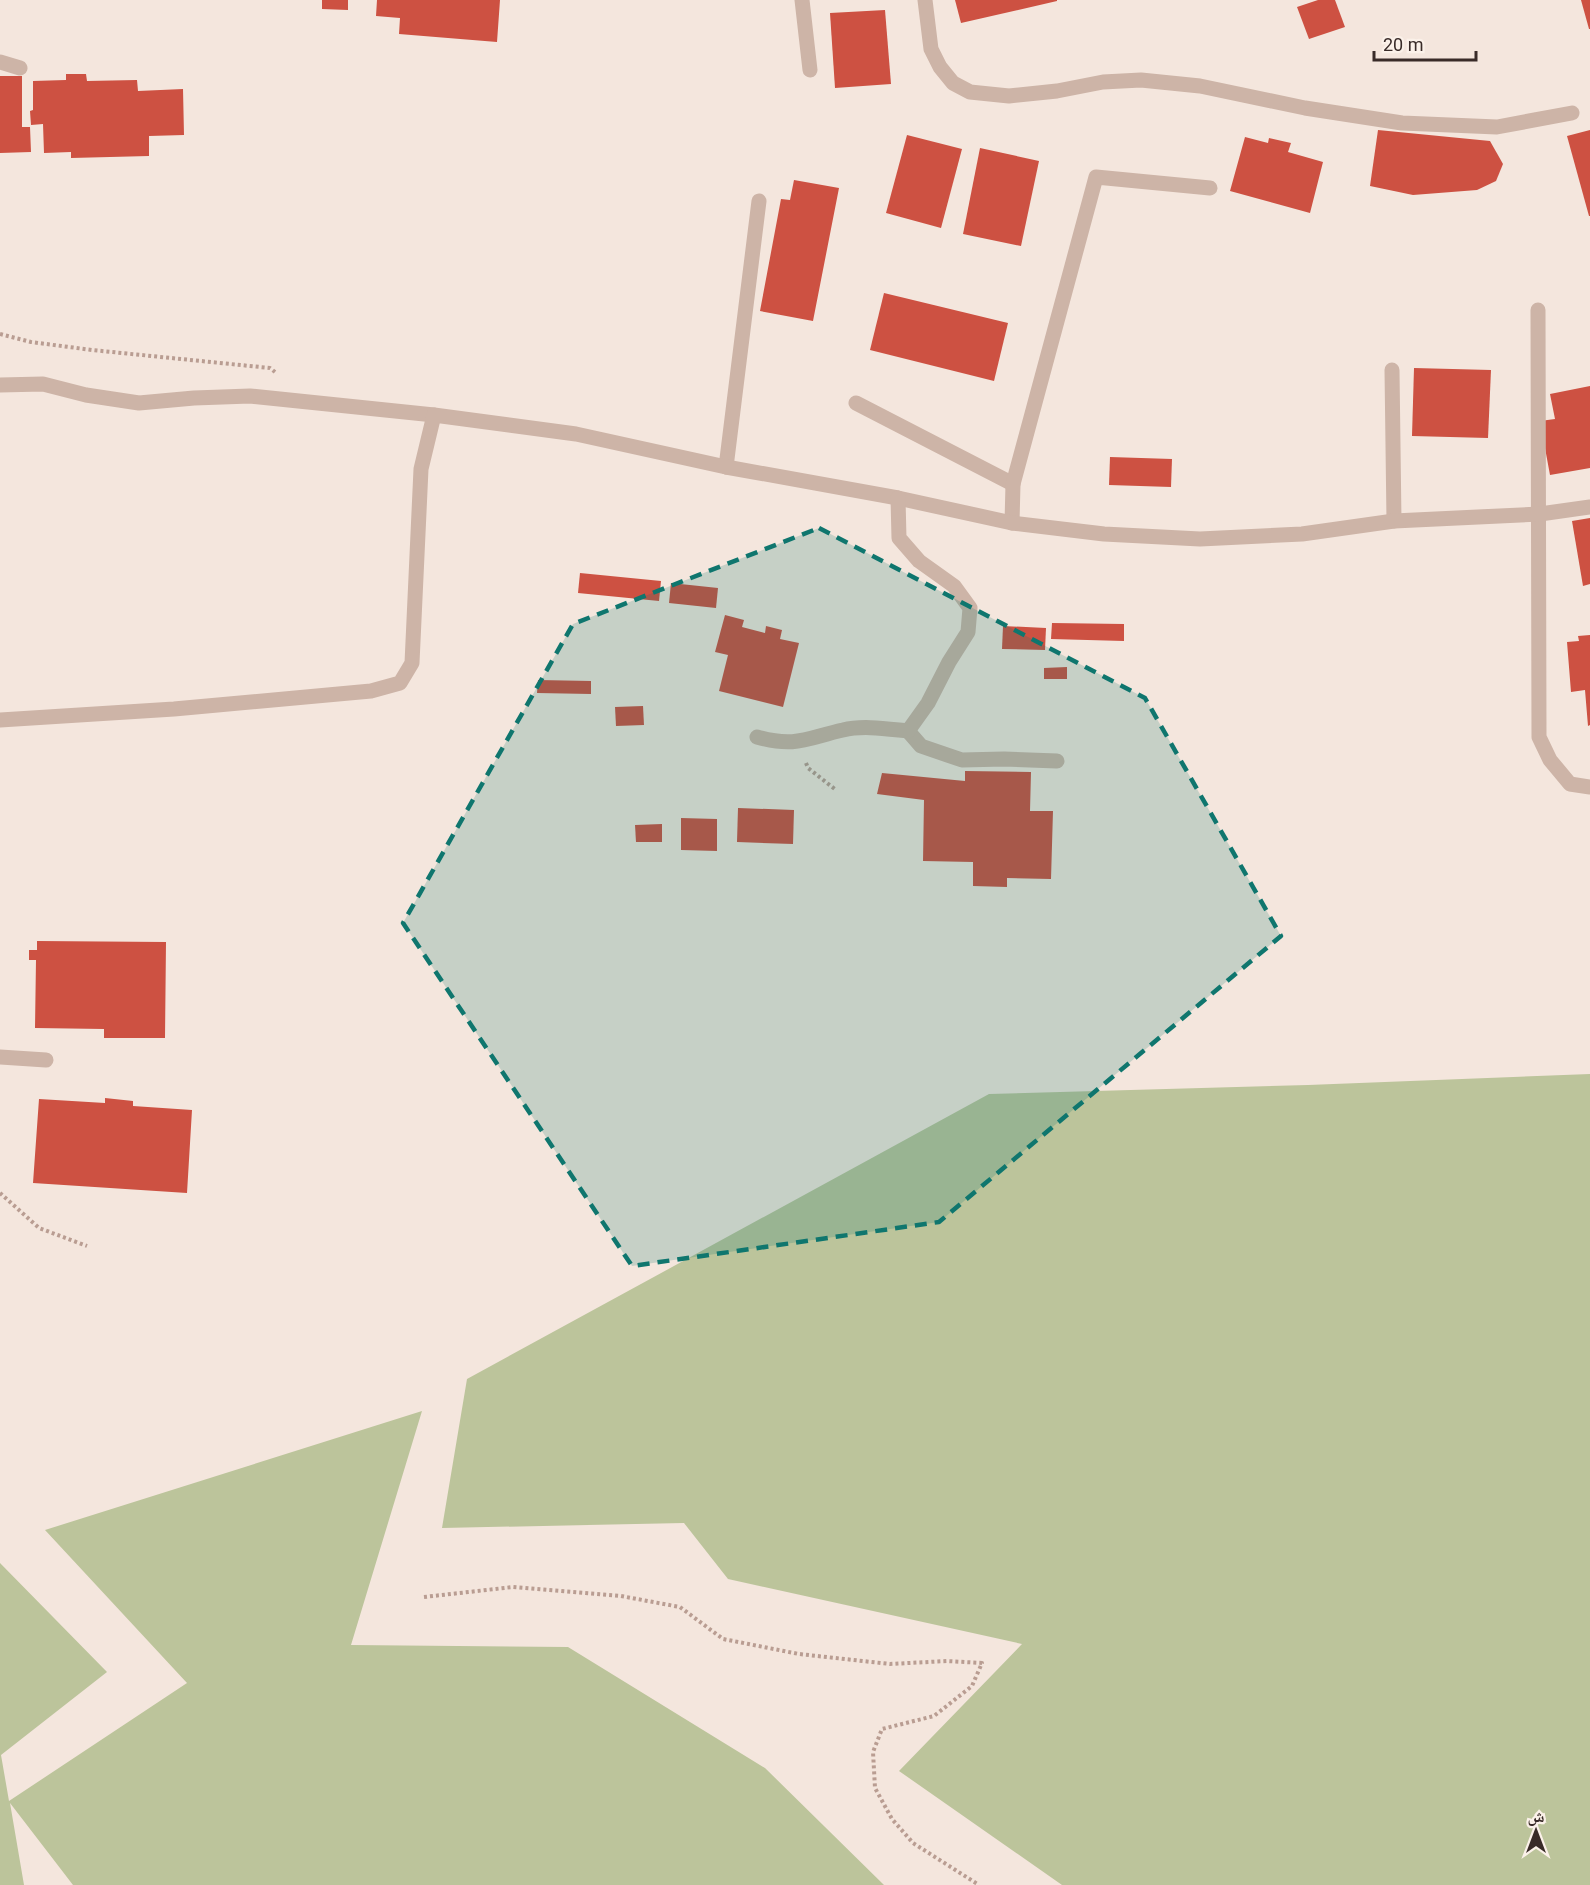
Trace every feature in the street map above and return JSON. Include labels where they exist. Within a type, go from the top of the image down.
[{"type":"street","points":[[802,0],[810,70]]},
{"type":"street","points":[[925,0],[931,49],[940,67],[952,83],[970,92],[1020,95],[1103,82],[1141,80],[1200,86],[1316,110],[1402,123],[1497,127],[1572,113]]},
{"type":"street","points":[[0,62],[20,68]]},
{"type":"street","points":[[1012,523],[1013,484],[1096,177],[1210,188]]},
{"type":"street","points":[[726,467],[759,201]]},
{"type":"street","points":[[1538,310],[1539,737],[1550,760],[1570,784],[1590,788]]},
{"type":"street","points":[[1392,370],[1394,521]]},
{"type":"street","points":[[0,385],[44,384],[87,395],[138,403],[239,397],[297,400],[576,434],[726,467],[898,498],[1012,523],[1104,534],[1200,539],[1302,534],[1394,521],[1540,514],[1590,507]]},
{"type":"street","points":[[856,403],[1013,484]]},
{"type":"street","points":[[0,720],[174,709],[371,691],[400,682],[412,663],[421,469],[434,415]]},
{"type":"street","points":[[898,498],[899,538],[919,561],[954,586],[970,608],[968,632],[949,662],[928,703],[908,731]]},
{"type":"street","points":[[757,737],[776,742],[793,742],[814,739],[845,729],[885,728],[908,731],[921,746],[962,760],[1057,761]]},
{"type":"street","points":[[0,1058],[46,1060]]},
{"type":"path","points":[[0,334],[31,342],[270,368],[292,386],[297,400]]},
{"type":"path","points":[[793,742],[808,768],[836,790]]},
{"type":"path","points":[[0,1193],[39,1228],[87,1246]]},
{"type":"path","points":[[424,1598],[513,1587],[621,1596],[680,1606],[723,1639],[799,1654],[890,1664],[947,1661],[982,1663],[972,1686],[934,1716],[882,1730],[873,1752],[875,1788],[892,1819],[913,1843],[979,1885]]},
{"type":"highlighted area","points":[[819,528],[1145,698],[1281,936],[939,1222],[632,1266],[403,923],[573,624]]},
{"type":"green space","points":[[1590,1074],[1590,1885],[1062,1885],[899,1771],[1022,1644],[728,1579],[684,1523],[442,1528],[467,1379],[989,1094]]},
{"type":"green space","points":[[422,1411],[351,1645],[568,1647],[765,1768],[884,1885],[73,1885],[10,1803],[24,1885],[0,1885],[0,1563],[107,1672],[1,1755],[9,1801],[187,1683],[45,1530]]},
{"type":"building","points":[[322,0],[348,0],[348,10],[322,9]]},
{"type":"building","points":[[377,0],[500,0],[497,42],[399,34],[400,18],[376,16]]},
{"type":"building","points":[[955,0],[1057,0],[1057,1],[961,23]]},
{"type":"building","points":[[1318,0],[1335,0],[1345,27],[1309,39],[1297,7]]},
{"type":"building","points":[[1581,0],[1590,0],[1590,29],[1589,29]]},
{"type":"building","points":[[885,10],[891,84],[835,88],[830,13]]},
{"type":"building","points":[[66,74],[86,74],[87,81],[137,80],[138,91],[183,89],[184,135],[149,136],[149,156],[71,158],[71,152],[44,153],[43,124],[31,125],[33,81],[66,80]]},
{"type":"building","points":[[0,76],[22,76],[22,127],[30,127],[31,152],[0,153]]},
{"type":"building","points":[[1378,130],[1490,141],[1503,164],[1496,181],[1477,190],[1413,195],[1370,186]]},
{"type":"building","points":[[1590,130],[1590,216],[1589,216],[1567,136]]},
{"type":"building","points":[[907,135],[962,149],[941,228],[886,213]]},
{"type":"building","points":[[1245,137],[1268,143],[1269,138],[1291,143],[1288,152],[1323,162],[1310,213],[1230,191]]},
{"type":"building","points":[[980,148],[1039,161],[1021,246],[963,234]]},
{"type":"building","points":[[794,180],[839,188],[813,321],[760,311],[781,199],[790,200]]},
{"type":"building","points":[[884,293],[1008,323],[994,381],[870,350]]},
{"type":"building","points":[[1414,368],[1491,370],[1488,438],[1412,436]]},
{"type":"building","points":[[1590,386],[1590,468],[1550,475],[1540,421],[1555,419],[1550,394]]},
{"type":"building","points":[[1110,457],[1172,459],[1171,487],[1109,485]]},
{"type":"building","points":[[1590,518],[1590,584],[1583,586],[1572,521]]},
{"type":"building","points":[[580,573],[661,581],[659,601],[578,593]]},
{"type":"building","points":[[671,583],[718,588],[716,608],[669,603]]},
{"type":"building","points":[[725,615],[744,620],[742,627],[765,633],[766,626],[782,630],[780,639],[799,643],[783,707],[719,691],[728,655],[715,652]]},
{"type":"building","points":[[1052,623],[1124,624],[1124,641],[1051,639]]},
{"type":"building","points":[[1003,626],[1046,628],[1045,650],[1002,649]]},
{"type":"building","points":[[1590,635],[1590,725],[1588,726],[1585,690],[1571,692],[1567,642],[1579,641],[1578,636]]},
{"type":"building","points":[[1067,667],[1067,679],[1044,679],[1044,668]]},
{"type":"building","points":[[538,680],[591,681],[591,694],[537,693]]},
{"type":"building","points":[[643,706],[644,725],[616,726],[615,707]]},
{"type":"building","points":[[965,771],[1031,772],[1030,811],[1053,811],[1051,879],[1007,878],[1007,887],[973,886],[973,862],[923,861],[924,800],[877,794],[882,773],[965,781]]},
{"type":"building","points":[[738,808],[794,810],[793,844],[737,842]]},
{"type":"building","points":[[681,818],[717,819],[717,851],[681,850]]},
{"type":"building","points":[[662,824],[662,842],[636,842],[635,825]]},
{"type":"building","points":[[37,941],[166,942],[165,1038],[104,1038],[104,1029],[35,1028],[36,960],[29,960],[29,950],[37,950]]},
{"type":"building","points":[[105,1098],[133,1101],[133,1106],[192,1110],[187,1193],[33,1183],[39,1099],[105,1103]]}]
